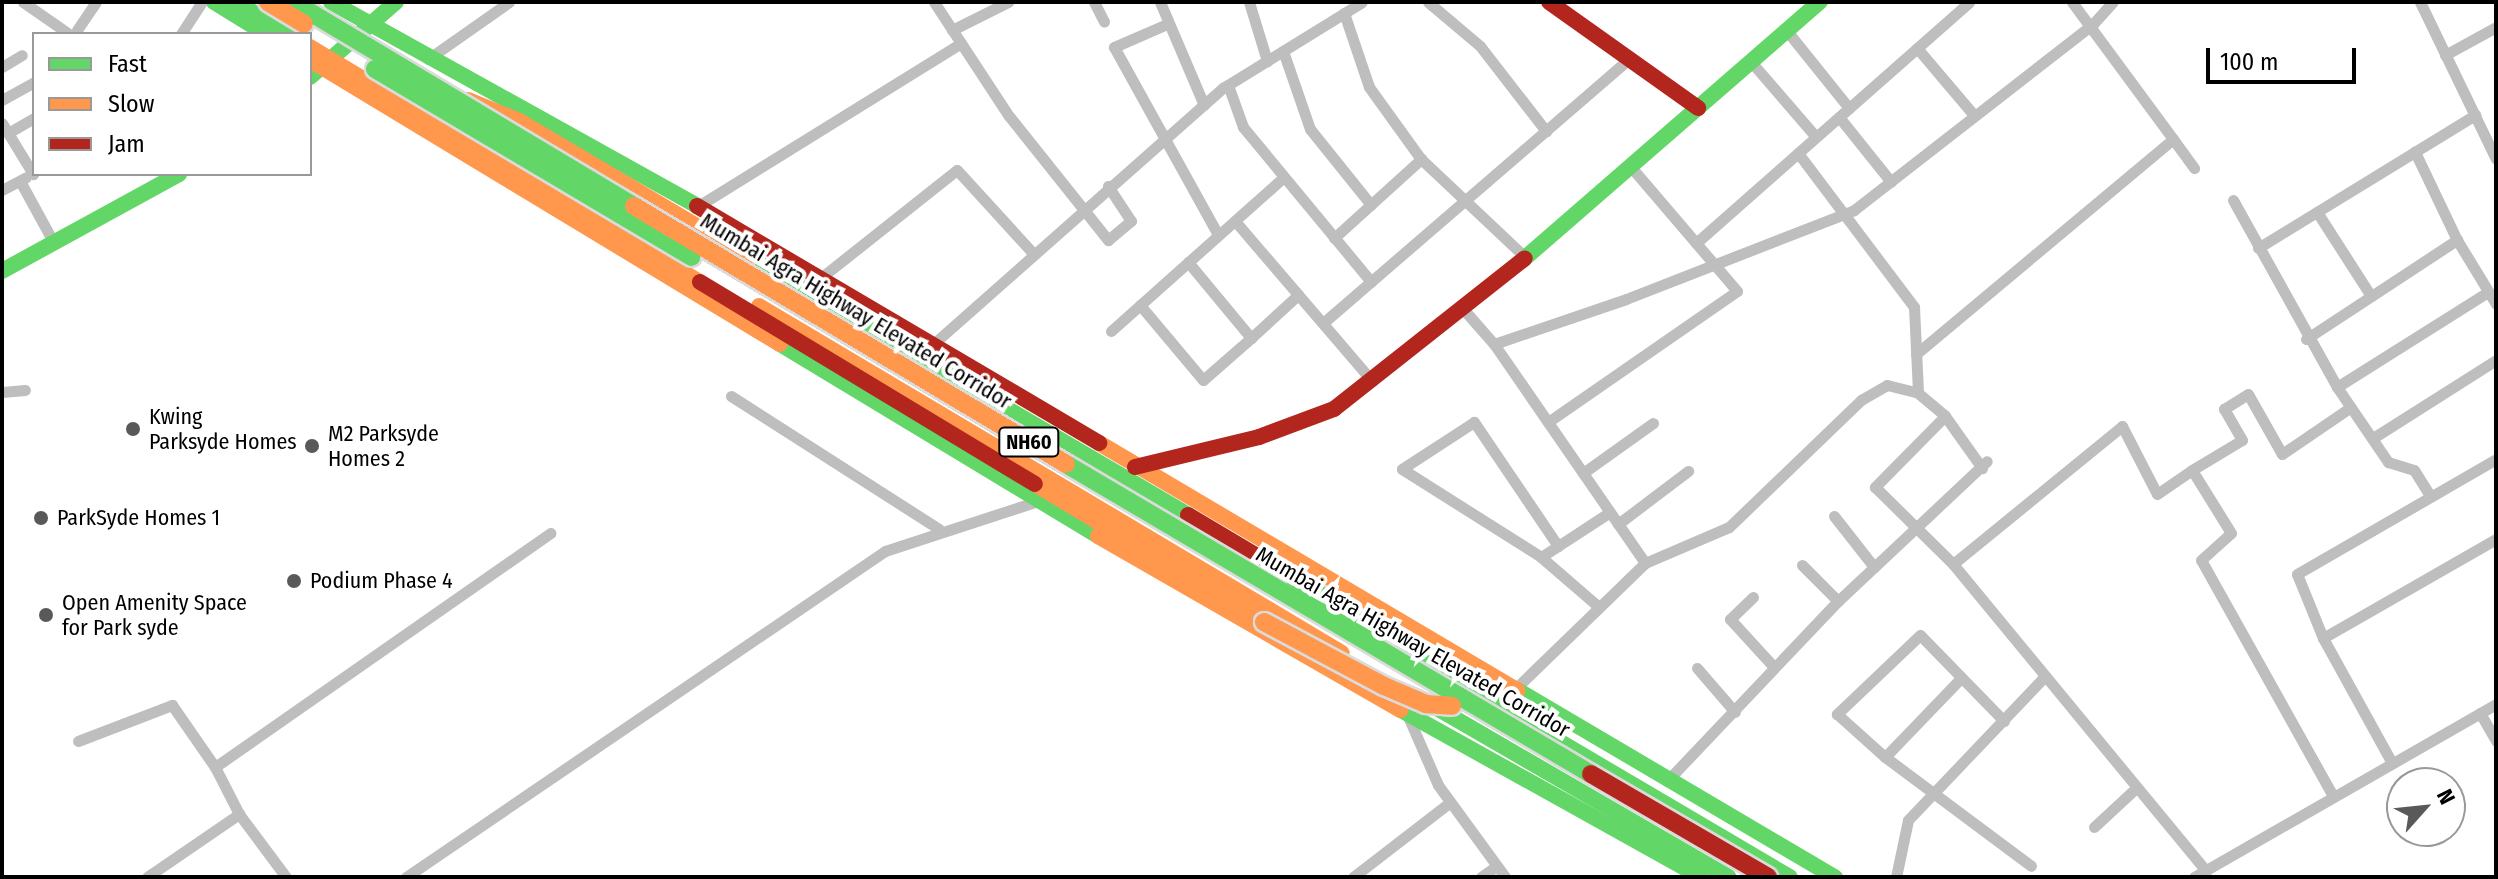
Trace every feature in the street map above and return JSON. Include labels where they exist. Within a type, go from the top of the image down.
[{"type":"main road","points":[[214,2],[263,32]]},
{"type":"main road","points":[[236,2],[286,32]]},
{"type":"main road","points":[[254,2],[303,32]]},
{"type":"main road","name":"Mumbai Agra Highway Elevated Corridor","points":[[268,2],[434,106],[1742,877]]},
{"type":"main road","name":"Mumbai Agra Highway Elevated Corridor","points":[[293,2],[1389,657],[1768,877]]},
{"type":"main road","points":[[308,2],[559,125],[1667,781],[1835,877]]},
{"type":"main road","points":[[331,2],[364,30],[468,100],[1790,877]]},
{"type":"main road","points":[[323,64],[396,2]]},
{"type":"main road","points":[[1549,2],[1698,108]]},
{"type":"main road","points":[[1135,467],[1299,425],[1334,409],[1465,311],[1698,108],[1753,64],[1820,2]]},
{"type":"main road","points":[[312,43],[323,64],[1038,501],[1220,610],[1406,710],[1701,877]]},
{"type":"main road","points":[[323,64],[1264,622],[1384,686],[1426,704],[1452,706]]},
{"type":"main road","points":[[323,64],[1729,877]]},
{"type":"main road","points":[[468,100],[519,121],[1293,577],[1346,612],[1389,657]]},
{"type":"main road","points":[[2,271],[175,176]]},
{"type":"street","points":[[23,2],[73,32],[96,2]]},
{"type":"street","points":[[182,32],[202,2]]},
{"type":"street","points":[[428,59],[509,2]]},
{"type":"street","points":[[934,2],[1009,116],[1108,240],[1131,221],[1108,186]]},
{"type":"street","points":[[952,30],[1008,2]]},
{"type":"street","points":[[1094,2],[1104,22]]},
{"type":"street","points":[[1160,2],[1204,105]]},
{"type":"street","points":[[1249,2],[1267,61]]},
{"type":"street","points":[[931,346],[1083,207],[1228,85],[1362,2]]},
{"type":"street","points":[[1428,2],[1480,46],[1546,131]]},
{"type":"street","points":[[1696,243],[1969,2]]},
{"type":"street","points":[[2072,2],[2092,25],[2194,168]]},
{"type":"street","points":[[1494,344],[1716,266],[1846,214],[2092,25],[2113,2]]},
{"type":"street","points":[[2420,2],[2496,159]]},
{"type":"street","points":[[1344,13],[1369,87],[1421,159],[1526,258]]},
{"type":"street","points":[[1167,24],[1114,47],[1161,140],[1218,235]]},
{"type":"street","points":[[2445,55],[2496,27]]},
{"type":"street","points":[[1787,31],[1891,182]]},
{"type":"street","points":[[695,208],[961,43]]},
{"type":"street","points":[[1917,48],[1973,114]]},
{"type":"street","points":[[1283,51],[1310,129],[1371,205]]},
{"type":"street","points":[[2,67],[22,55]]},
{"type":"street","points":[[1323,323],[1629,59]]},
{"type":"street","points":[[1753,64],[1816,137]]},
{"type":"street","points":[[2,100],[32,83]]},
{"type":"street","points":[[1228,85],[1243,127],[1371,282]]},
{"type":"street","points":[[2258,248],[2475,115]]},
{"type":"street","points":[[32,119],[5,128],[32,171]]},
{"type":"street","points":[[1916,354],[2173,139]]},
{"type":"street","points":[[2415,152],[2457,240],[2496,304]]},
{"type":"street","points":[[1798,153],[1914,307],[1918,393]]},
{"type":"street","points":[[1334,238],[1421,159]]},
{"type":"street","points":[[1548,422],[1737,291],[1631,167]]},
{"type":"street","points":[[818,280],[957,170],[1032,252]]},
{"type":"street","points":[[2,190],[32,175]]},
{"type":"street","points":[[1111,331],[1283,178]]},
{"type":"street","points":[[20,181],[54,243]]},
{"type":"street","points":[[2233,200],[2306,339],[2337,387],[2388,462],[2414,470],[2430,496]]},
{"type":"street","points":[[2317,212],[2371,296]]},
{"type":"street","points":[[1235,221],[1372,381]]},
{"type":"street","points":[[2306,339],[2457,240]]},
{"type":"street","points":[[1188,262],[1251,338]]},
{"type":"street","points":[[2337,387],[2488,292]]},
{"type":"street","points":[[1140,305],[1203,380],[1298,295]]},
{"type":"street","points":[[1465,311],[1494,344],[1645,563]]},
{"type":"street","points":[[2373,438],[2496,360]]},
{"type":"street","points":[[1514,690],[1645,563],[1729,527],[1861,400],[1887,385],[1918,393],[1945,416],[1985,465],[1838,601],[1667,781]]},
{"type":"street","points":[[2,392],[25,390]]},
{"type":"street","points":[[1953,564],[2122,426],[2157,494],[2242,440],[2224,409],[2248,394],[2282,454],[2351,407]]},
{"type":"street","points":[[731,396],[939,529]]},
{"type":"street","points":[[1945,416],[1874,484],[1953,564],[2136,788],[2200,874],[2496,704]]},
{"type":"street","points":[[1558,546],[1474,422],[1402,469],[1541,557],[1599,607]]},
{"type":"street","points":[[1583,473],[1653,423]]},
{"type":"street","points":[[2392,763],[2323,638],[2298,583],[2299,571],[2496,459]]},
{"type":"street","points":[[2192,470],[2231,533],[2201,560],[2333,796]]},
{"type":"street","points":[[1618,524],[1688,471]]},
{"type":"street","points":[[406,877],[885,551],[939,529],[1038,501]]},
{"type":"street","points":[[1541,557],[1610,512]]},
{"type":"street","points":[[1834,516],[1874,567]]},
{"type":"street","points":[[215,767],[551,533]]},
{"type":"street","points":[[2323,638],[2496,539]]},
{"type":"street","points":[[1802,565],[1838,601]]},
{"type":"street","points":[[1753,597],[1730,619],[1774,667]]},
{"type":"street","points":[[2004,721],[1920,635],[1837,714],[1885,757],[2031,866]]},
{"type":"street","points":[[1697,668],[1735,712]]},
{"type":"street","points":[[1896,877],[1908,820],[2044,677]]},
{"type":"street","points":[[1885,757],[1961,678]]},
{"type":"street","points":[[78,741],[172,705],[215,767],[239,814],[286,877]]},
{"type":"street","points":[[1406,710],[1449,803],[1505,877]]},
{"type":"street","points":[[2480,713],[2496,741]]},
{"type":"street","points":[[2094,827],[2136,788]]},
{"type":"street","points":[[1353,877],[1449,803]]},
{"type":"street","points":[[147,877],[239,814]]},
{"type":"street","points":[[1481,877],[1497,866]]},
{"type":"traffic: fast","points":[[214,2],[263,32]]},
{"type":"traffic: fast","points":[[236,2],[286,32]]},
{"type":"traffic: fast","points":[[293,2],[634,206]]},
{"type":"traffic: fast","points":[[331,2],[697,206]]},
{"type":"traffic: fast","points":[[312,75],[396,2]]},
{"type":"traffic: fast","points":[[1525,258],[1820,2]]},
{"type":"traffic: fast","points":[[375,69],[691,257]]},
{"type":"traffic: fast","points":[[2,271],[175,176]]},
{"type":"traffic: fast","points":[[751,258],[1188,515]]},
{"type":"traffic: fast","points":[[780,344],[1098,536]]},
{"type":"traffic: fast","points":[[1066,464],[1591,774]]},
{"type":"traffic: fast","points":[[1293,577],[1346,612],[1372,639]]},
{"type":"traffic: fast","points":[[1360,624],[1790,877]]},
{"type":"traffic: fast","points":[[1517,690],[1835,877]]},
{"type":"traffic: fast","points":[[1430,704],[1729,877]]},
{"type":"traffic: fast","points":[[1401,710],[1701,877]]},
{"type":"traffic: slow","points":[[268,2],[304,24]]},
{"type":"traffic: slow","points":[[312,48],[700,282]]},
{"type":"traffic: slow","points":[[312,61],[780,344]]},
{"type":"traffic: slow","points":[[468,100],[519,121],[751,258]]},
{"type":"traffic: slow","points":[[634,206],[1066,464]]},
{"type":"traffic: slow","points":[[759,306],[1342,653]]},
{"type":"traffic: slow","points":[[1099,443],[1517,690]]},
{"type":"traffic: slow","points":[[1035,484],[1264,622]]},
{"type":"traffic: slow","points":[[1098,536],[1401,710]]},
{"type":"traffic: slow","points":[[1264,622],[1384,686],[1426,704],[1452,706]]},
{"type":"traffic: jam","points":[[1549,2],[1698,108]]},
{"type":"traffic: jam","points":[[697,206],[1099,443]]},
{"type":"traffic: jam","points":[[1135,467],[1259,437],[1334,409],[1525,258]]},
{"type":"traffic: jam","points":[[700,282],[1035,484]]},
{"type":"traffic: jam","points":[[1188,515],[1293,577]]},
{"type":"traffic: jam","points":[[1591,774],[1768,877]]},
{"type":"place","name":"Kwing Parksyde Homes","points":[[133,429]]},
{"type":"place","name":"M2 Parksyde Homes 2","points":[[312,446]]},
{"type":"place","name":"ParkSyde Homes 1","points":[[41,518]]},
{"type":"place","name":"Podium Phase 4","points":[[294,581]]},
{"type":"place","name":"Open Amenity Space for Park syde","points":[[46,615]]}]
